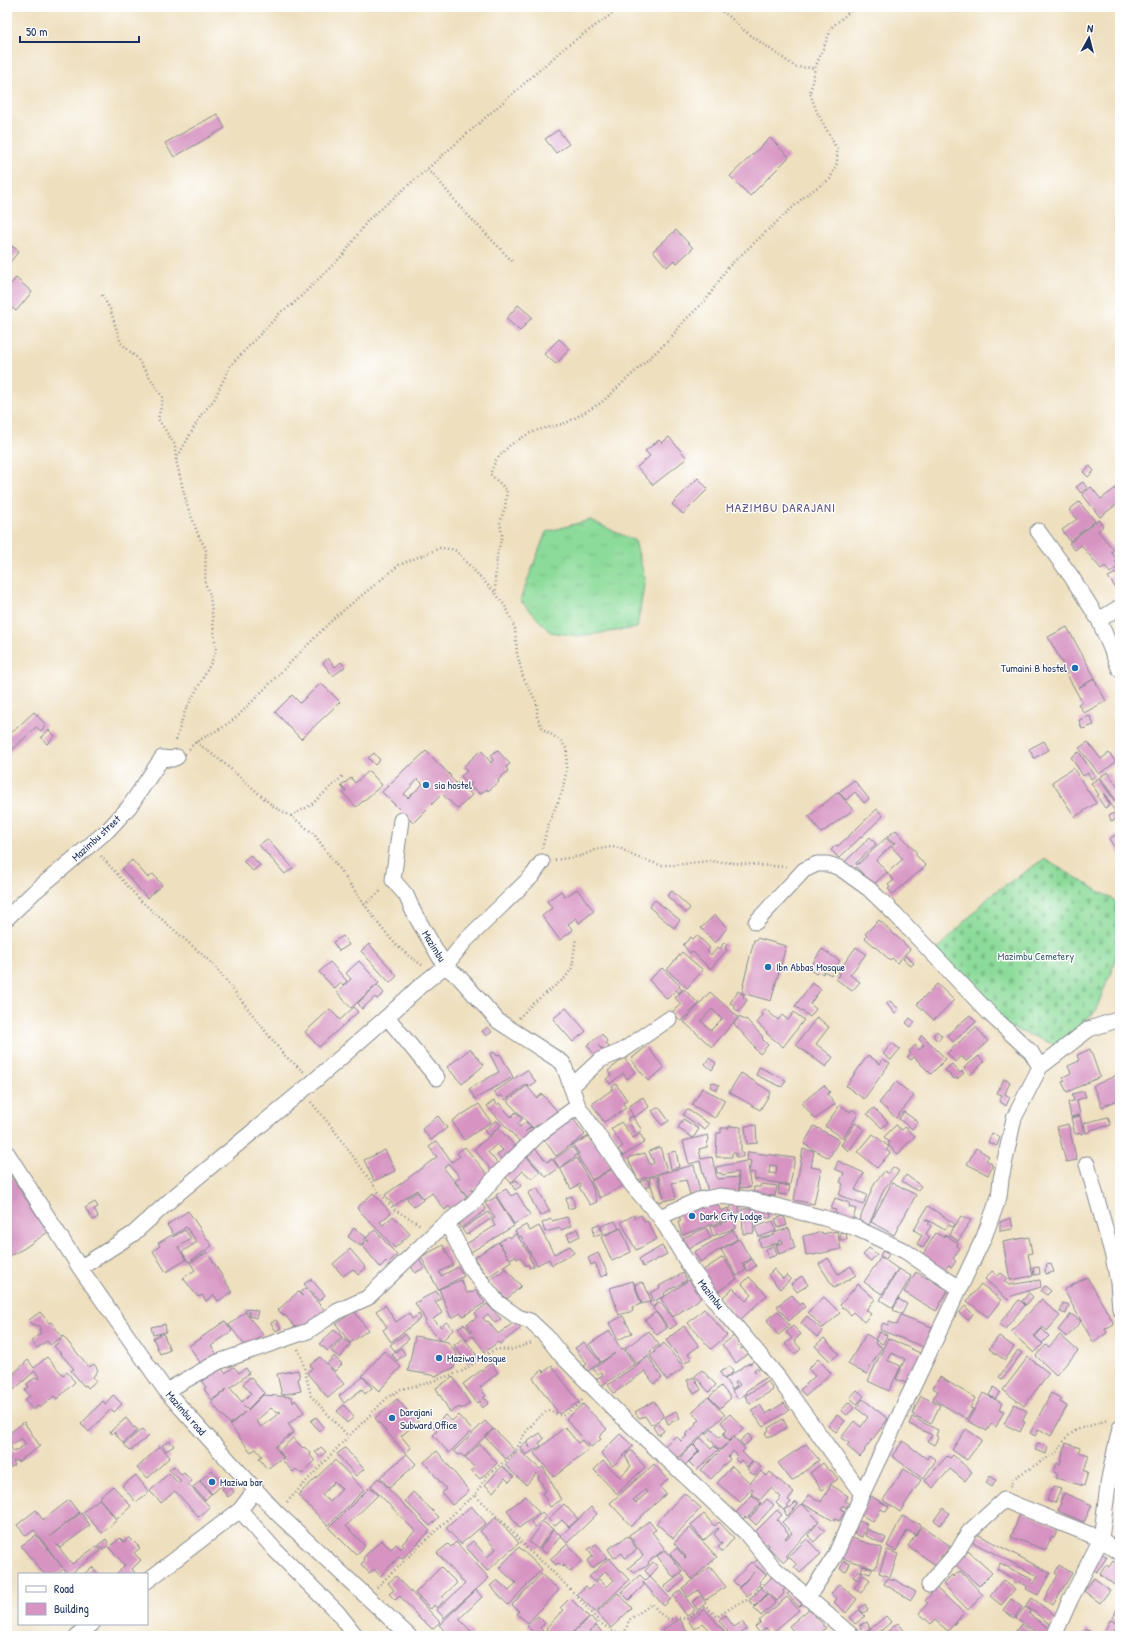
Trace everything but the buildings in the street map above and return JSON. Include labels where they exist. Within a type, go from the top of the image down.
[{"type":"street","points":[[1038,531],[1071,576],[1099,620],[1120,670]]},
{"type":"street","points":[[1099,620],[1120,607]]},
{"type":"street","name":"Mazimbu street","points":[[7,918],[33,893],[91,845],[129,807],[162,758],[172,759],[177,756]]},
{"type":"street","points":[[393,880],[401,820]]},
{"type":"street","name":"Mazimbu","points":[[442,968],[466,940],[532,876],[542,862]]},
{"type":"street","points":[[756,922],[804,870],[817,864],[828,864],[840,868],[869,889],[895,914],[990,1014],[1031,1052],[1040,1067]]},
{"type":"street","name":"Mazimbu","points":[[393,880],[406,895],[414,914],[442,968],[459,977],[498,1021],[563,1063],[578,1106],[632,1185],[660,1217],[690,1268],[777,1376],[862,1494]]},
{"type":"street","points":[[80,1268],[133,1234],[176,1194],[308,1086],[387,1017],[418,987],[442,968]]},
{"type":"street","points":[[387,1017],[437,1078]]},
{"type":"street","points":[[571,1087],[600,1060],[622,1051],[669,1019]]},
{"type":"street","points":[[808,1597],[835,1556],[862,1494],[984,1237],[999,1197],[1001,1179],[1014,1118],[1040,1067],[1089,1029],[1120,1019]]},
{"type":"street","points":[[166,1391],[218,1362],[308,1331],[338,1311],[367,1298],[443,1225],[473,1203],[499,1173],[539,1134],[578,1106]]},
{"type":"street","name":"Mazimbu road","points":[[7,1153],[80,1268],[166,1391],[220,1452],[278,1513],[409,1636]]},
{"type":"street","points":[[1087,1164],[1113,1256],[1118,1282],[1120,1308]]},
{"type":"street","points":[[660,1217],[698,1200],[720,1196],[748,1199],[824,1218],[856,1228],[905,1252],[959,1288]]},
{"type":"street","points":[[443,1225],[469,1266],[498,1303],[518,1317],[530,1321],[546,1336],[562,1356],[617,1412],[745,1532],[775,1569],[852,1636]]},
{"type":"street","points":[[1054,1636],[1070,1600],[1101,1539],[1117,1423]]},
{"type":"street","points":[[148,1580],[240,1510],[256,1489]]},
{"type":"street","points":[[929,1585],[958,1551],[969,1532],[1004,1500],[1101,1539],[1120,1553]]},
{"type":"street","points":[[240,1510],[275,1550],[338,1613],[356,1636]]},
{"type":"street","points":[[77,1636],[91,1625]]},
{"type":"path","points":[[176,460],[200,415],[214,400],[230,366],[282,311],[292,304],[344,254],[368,220],[568,45],[622,7]]},
{"type":"path","points":[[716,7],[730,17],[742,29],[796,67],[815,68]]},
{"type":"path","points":[[496,594],[495,581],[502,535],[500,522],[505,508],[507,490],[490,474],[496,460],[510,445],[528,434],[566,423],[601,403],[669,340],[684,321],[706,300],[728,267],[806,195],[830,179],[837,163],[837,149],[817,112],[810,93],[815,68],[832,27],[855,7]]},
{"type":"path","points":[[426,170],[434,176],[460,207],[512,261]]},
{"type":"path","points":[[102,295],[110,309],[121,343],[137,358],[163,398],[158,419],[175,445],[176,460],[187,505],[199,537],[206,549],[205,582],[210,595],[216,650],[211,664],[185,711],[176,739],[177,756],[192,747],[196,742],[223,727],[238,716],[334,618],[399,566],[440,548],[451,549],[456,551],[496,594],[506,609],[515,628],[517,653],[522,677],[537,703],[538,717],[543,729],[562,741],[566,750],[566,773],[562,792],[548,825],[542,846],[542,862],[581,856],[595,850],[611,847],[620,848],[636,857],[660,864],[675,865],[709,862],[796,867],[804,870]]},
{"type":"path","points":[[196,742],[226,764],[274,807],[291,816],[314,834],[364,905],[396,945],[426,969],[442,968]]},
{"type":"path","points":[[291,816],[311,805],[343,776]]},
{"type":"path","points":[[91,845],[141,901],[213,964],[308,1086],[318,1112],[334,1130],[378,1190],[395,1210],[423,1225],[443,1225]]},
{"type":"path","points":[[364,905],[393,880]]},
{"type":"path","points":[[509,1028],[532,1004],[565,978],[572,968],[576,938]]},
{"type":"path","points":[[278,1513],[337,1448],[387,1398],[401,1389],[424,1384],[463,1371],[498,1348],[510,1350],[534,1342],[546,1336]]},
{"type":"path","points":[[296,1345],[302,1359],[311,1396],[348,1436]]},
{"type":"path","points":[[366,1596],[396,1570],[410,1553],[466,1502],[476,1496],[487,1476],[498,1465],[513,1454],[523,1436],[538,1417],[548,1410],[562,1416],[577,1406],[593,1387]]},
{"type":"path","points":[[1004,1500],[1014,1478],[1057,1452],[1066,1438],[1076,1430],[1117,1423]]},
{"type":"path","points":[[476,1496],[512,1531],[527,1549],[547,1566],[575,1594],[600,1624],[614,1632],[625,1633],[628,1620],[652,1604],[662,1616],[669,1619],[680,1617],[686,1619],[706,1606],[717,1618],[737,1604],[750,1599],[775,1569]]},
{"type":"green space","points":[[590,520],[635,541],[645,579],[637,628],[579,636],[550,632],[520,600],[546,532]]},
{"type":"green space","name":"Mazimbu Cemetery","points":[[1044,859],[1116,901],[1119,952],[1095,1012],[1056,1045],[991,1020],[935,952],[992,894]]},
{"type":"place","name":"Tumaini B hostel","points":[[1075,668]]},
{"type":"place","name":"sia hostel","points":[[426,785]]},
{"type":"place","name":"Ibn Abbas Mosque","points":[[768,967]]},
{"type":"place","name":"Dark City Lodge","points":[[692,1216]]},
{"type":"place","name":"Maziwa Mosque","points":[[439,1358]]},
{"type":"place","name":"Darajani Subward Office","points":[[392,1418]]},
{"type":"place","name":"Maziwa bar","points":[[212,1482]]},
{"type":"district","name":"MAZIMBU DARAJANI","points":[[781,507]]}]
